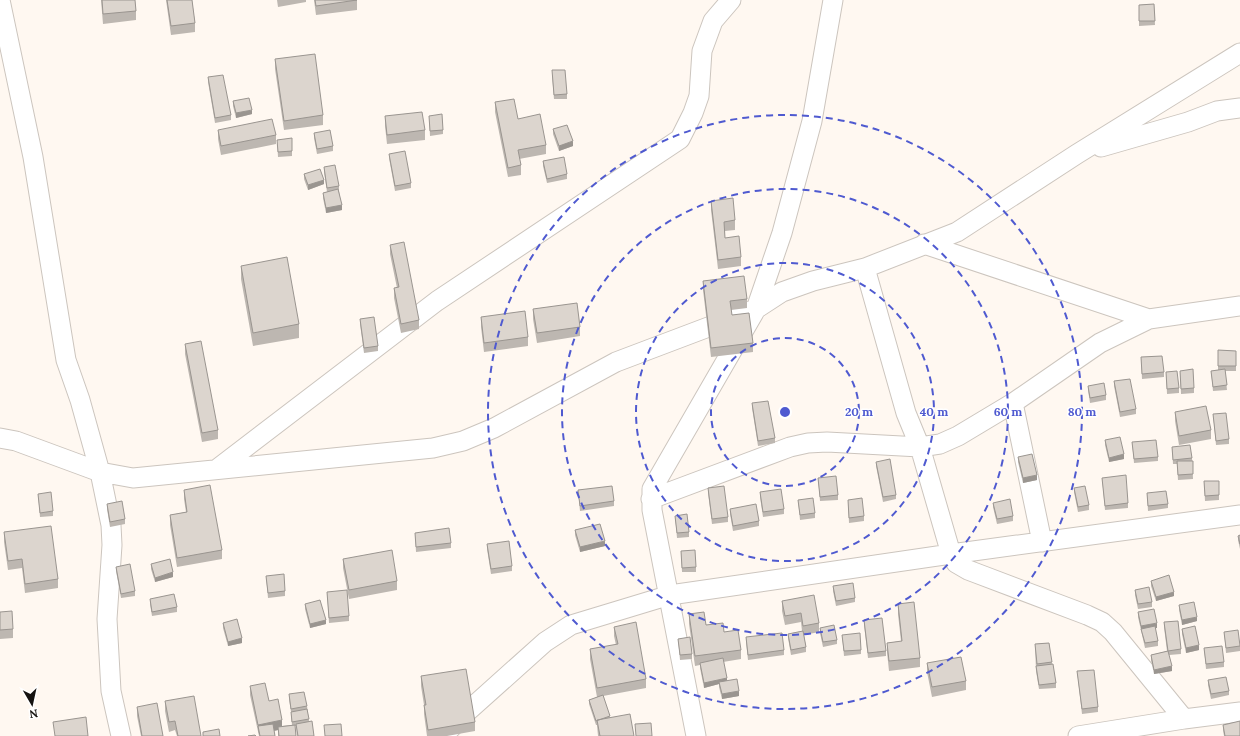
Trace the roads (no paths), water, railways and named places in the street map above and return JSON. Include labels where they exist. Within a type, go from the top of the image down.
[{"type":"street","points":[[0,0],[33,157],[66,360],[80,400],[100,472],[111,525],[112,545],[107,619],[111,691],[121,736]]},
{"type":"street","points":[[217,470],[437,301],[680,139],[693,113],[699,96],[702,51],[713,21],[731,0]]},
{"type":"street","points":[[696,736],[670,595],[652,510],[652,489],[756,309],[782,233],[812,121],[833,0]]},
{"type":"street","points":[[0,438],[16,441],[100,472],[133,478],[433,448],[463,441],[494,428],[616,362],[756,309],[782,292],[812,281],[864,268],[957,232],[1077,154],[1240,53]]},
{"type":"street","points":[[1077,154],[1188,122],[1217,111],[1240,108]]},
{"type":"street","points":[[924,244],[1149,319]]},
{"type":"street","points":[[864,268],[906,413],[920,447],[951,554],[956,563],[968,570],[1102,622],[1113,632],[1184,719]]},
{"type":"street","points":[[651,499],[790,447],[808,443],[827,442],[920,447],[940,444],[958,436],[1013,403],[1100,343],[1149,319],[1240,306]]},
{"type":"street","points":[[1013,403],[1042,542]]},
{"type":"street","points":[[442,736],[545,642],[571,625],[670,595],[951,554],[1240,515]]},
{"type":"street","points":[[1078,736],[1184,719],[1240,712]]}]
